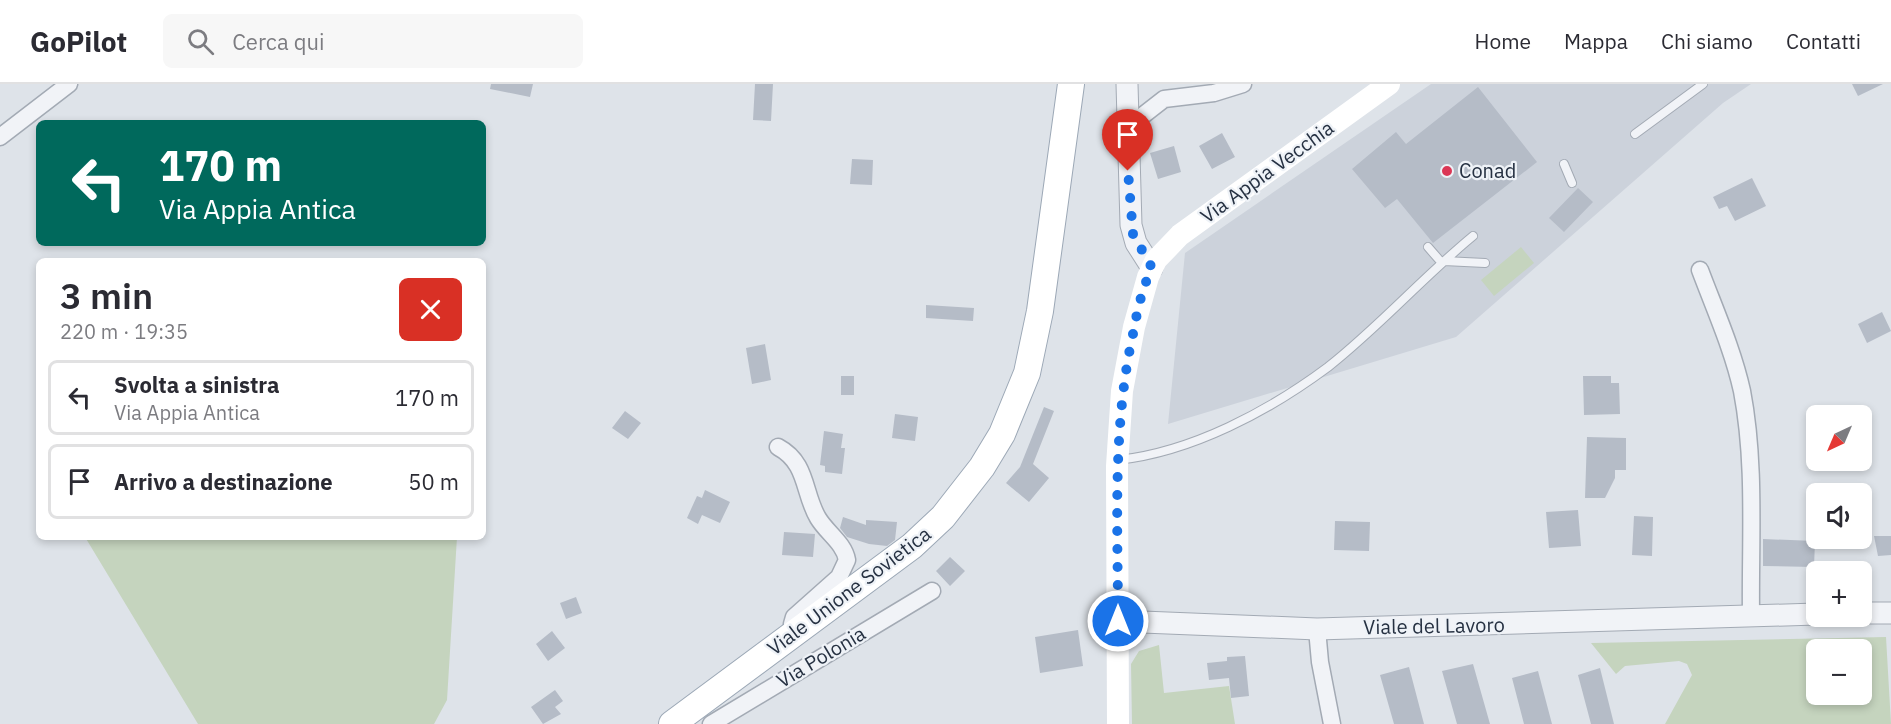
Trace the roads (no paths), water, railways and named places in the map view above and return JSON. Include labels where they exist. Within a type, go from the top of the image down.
[{"type":"main road","name":"Viale Unione Sovietica","points":[[672,724],[929,531],[956,502],[1002,434],[1021,389],[1035,343],[1071,84]]},
{"type":"main road","name":"Via Appia Vecchia","points":[[1118,724],[1117,460],[1127,362],[1144,286],[1162,253],[1180,235],[1389,84]]},
{"type":"street","points":[[0,137],[69,84]]},
{"type":"street","points":[[1127,84],[1132,230],[1140,251],[1152,268]]},
{"type":"street","points":[[1128,127],[1164,99],[1214,93],[1243,84]]},
{"type":"street","points":[[1700,270],[1732,355],[1744,405],[1749,449],[1750,615]]},
{"type":"street","points":[[778,447],[798,463],[815,513],[841,546],[847,560],[839,577],[794,617],[792,624],[795,633]]},
{"type":"street","name":"Via Polonia","points":[[711,724],[932,591]]},
{"type":"street","points":[[1872,613],[1891,613]]},
{"type":"street","name":"Viale del Lavoro","points":[[1118,621],[1317,629],[1806,614]]},
{"type":"street","points":[[1317,629],[1320,662],[1332,724]]},
{"type":"lane","points":[[1635,134],[1703,84]]},
{"type":"lane","points":[[1564,164],[1572,183]]},
{"type":"lane","points":[[1117,460],[1140,458],[1184,444],[1235,423],[1296,389],[1329,366],[1441,262],[1473,236]]},
{"type":"lane","points":[[1428,247],[1441,262]]},
{"type":"lane","points":[[1441,262],[1455,260],[1476,264],[1485,263]]},
{"type":"place","name":"Conad","points":[[1447,171]]}]
